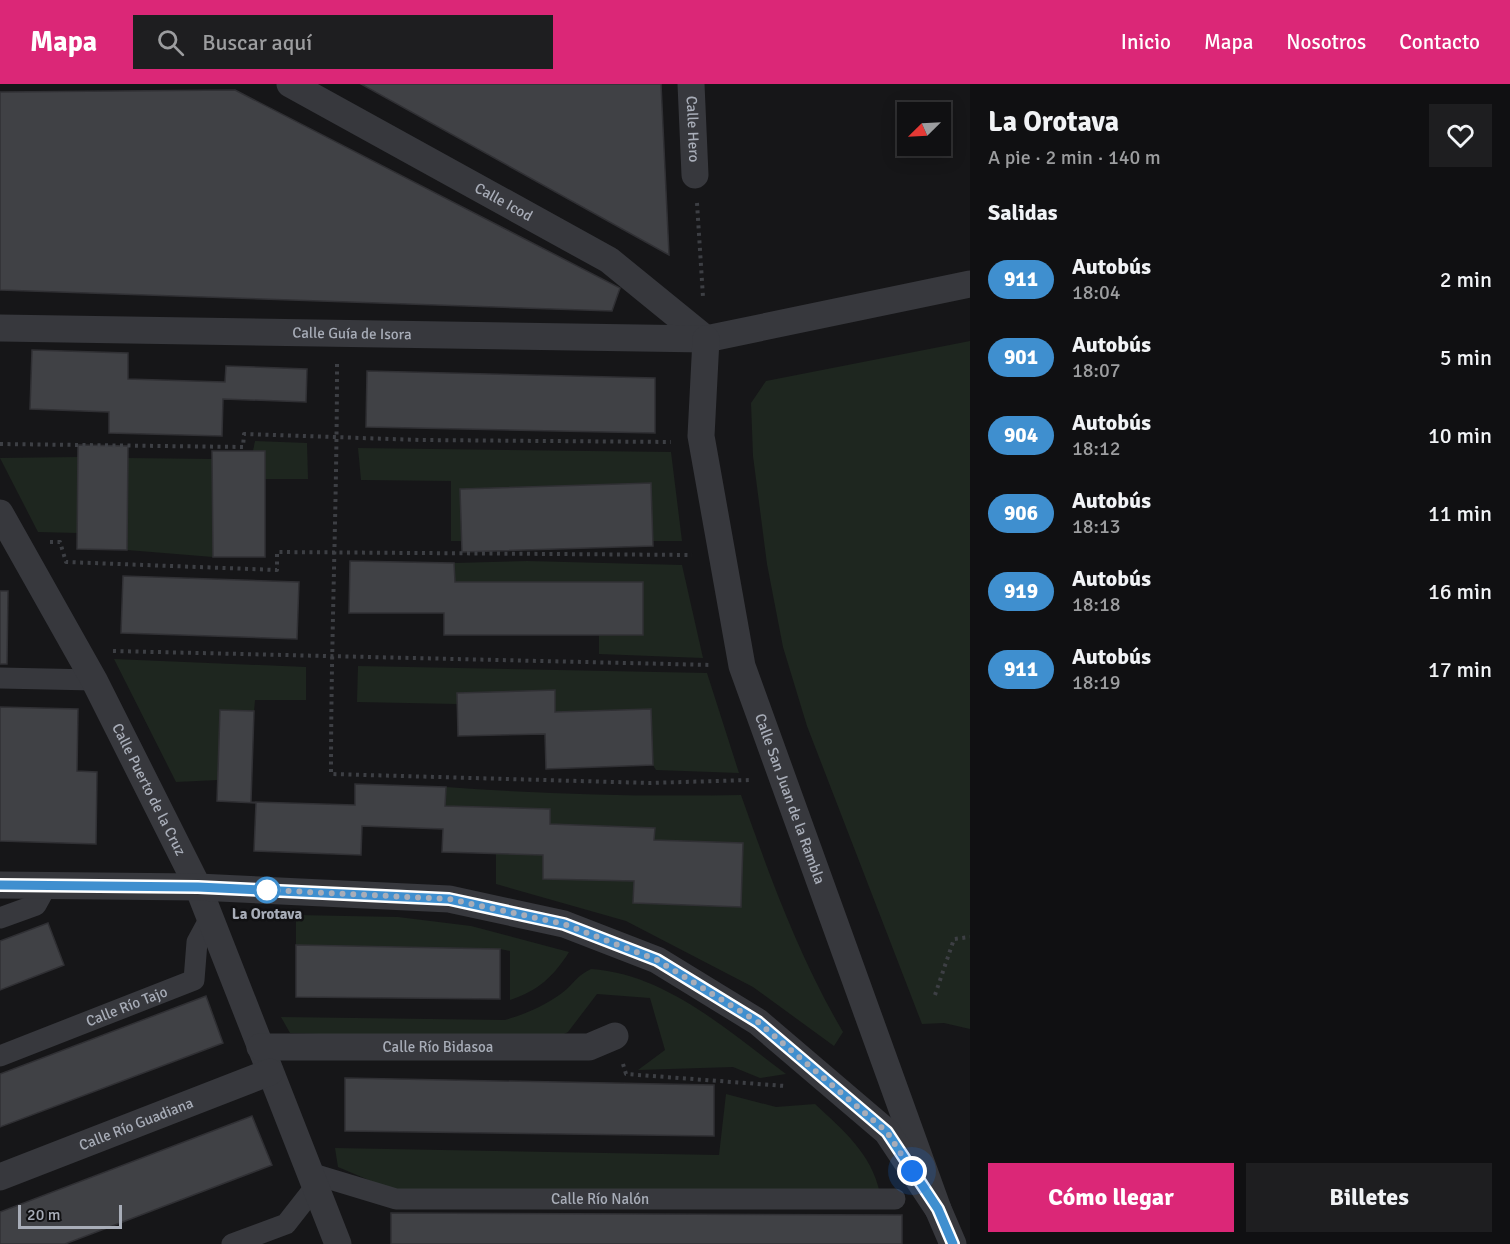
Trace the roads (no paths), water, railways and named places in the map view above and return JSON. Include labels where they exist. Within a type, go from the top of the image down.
[{"type":"street","name":"Calle Icod","points":[[290,84],[609,260],[706,339]]},
{"type":"street","name":"Calle Hero","points":[[691,84],[695,175]]},
{"type":"street","name":"Calle Guía de Isora","points":[[0,328],[706,339],[970,284]]},
{"type":"street","name":"Calle San Juan de la Rambla","points":[[706,339],[702,441],[742,666],[938,1209],[953,1244]]},
{"type":"street","name":"Calle Puerto de la Cruz","points":[[0,513],[94,680],[198,887],[338,1244]]},
{"type":"street","points":[[0,678],[94,680]]},
{"type":"street","points":[[0,885],[198,887],[449,899],[564,924],[657,960],[758,1022],[887,1132],[938,1209]]},
{"type":"street","points":[[0,918],[36,905],[47,885]]},
{"type":"street","name":"Calle Río Tajo","points":[[0,1056],[194,980],[197,942],[210,918]]},
{"type":"street","name":"Calle Río Bidasoa","points":[[260,1047],[589,1047],[615,1036]]},
{"type":"street","name":"Calle Río Guadiana","points":[[0,1177],[270,1072]]},
{"type":"street","points":[[232,1244],[286,1224],[312,1180]]},
{"type":"street","name":"Calle Río Nalón","points":[[312,1180],[396,1199],[896,1199]]},
{"type":"place","name":"La Orotava","points":[[267,890]]}]
